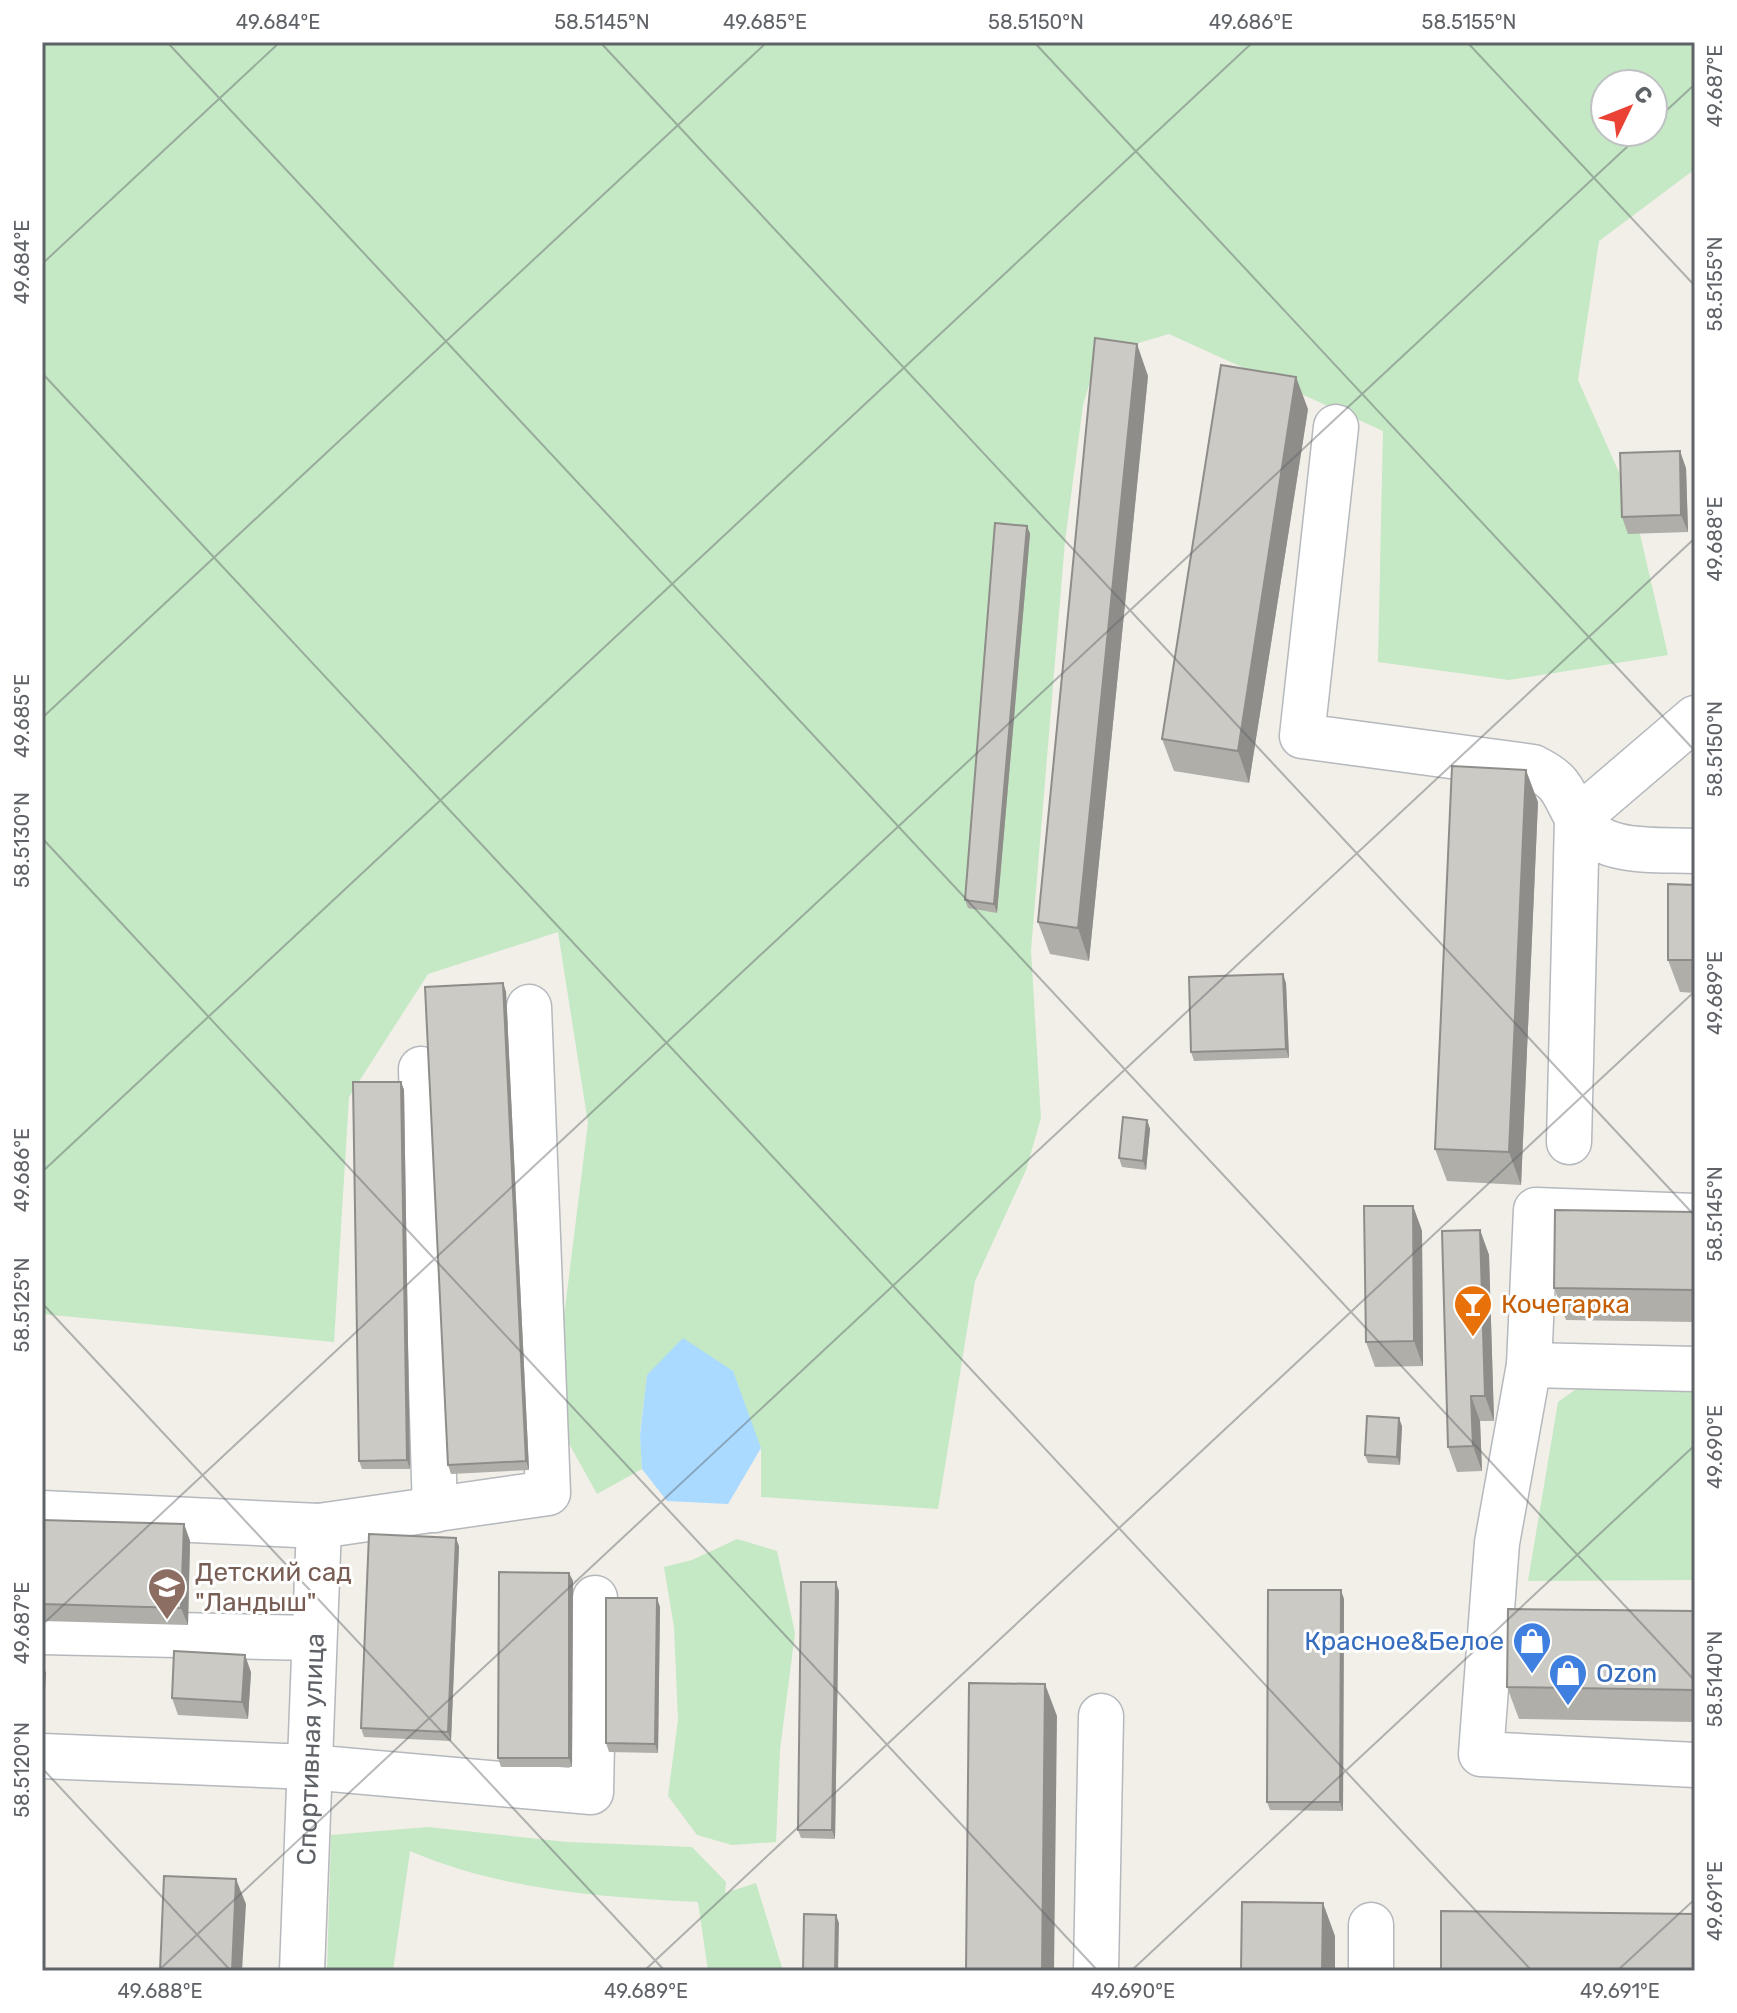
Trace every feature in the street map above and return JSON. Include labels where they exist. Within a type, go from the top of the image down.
[{"type":"street","points":[[1336,427],[1302,736],[1533,767],[1555,778],[1577,819],[1595,837],[1620,848],[1695,851]]},
{"type":"street","points":[[1569,1142],[1577,819],[1695,718]]},
{"type":"street","points":[[42,1513],[319,1526],[548,1493],[529,1007]]},
{"type":"street","points":[[421,1069],[435,1510]]},
{"type":"street","points":[[1695,1216],[1536,1210],[1529,1365],[1497,1543],[1481,1754],[1695,1765]]},
{"type":"street","points":[[1529,1365],[1695,1369]]},
{"type":"street","name":"Спортивная улица","points":[[302,1971],[319,1526]]},
{"type":"street","points":[[42,1756],[309,1767],[591,1792],[595,1598]]},
{"type":"street","points":[[42,1632],[314,1638]]},
{"type":"street","points":[[1096,1971],[1101,1716]]},
{"type":"street","points":[[1371,1925],[1371,1971]]},
{"type":"green space","points":[[42,42],[1695,42],[1695,169],[1599,241],[1578,380],[1633,504],[1668,655],[1509,680],[1378,662],[1383,431],[1169,334],[1098,355],[1083,405],[1065,541],[1031,950],[1041,1118],[1026,1170],[975,1281],[938,1509],[761,1497],[761,1448],[647,1376],[640,1432],[642,1469],[597,1494],[552,1413],[588,1123],[558,932],[428,974],[349,1097],[334,1342],[42,1314]]},
{"type":"green space","points":[[1589,1380],[1695,1386],[1695,1580],[1528,1581],[1558,1402]]},
{"type":"green space","points":[[737,1539],[777,1551],[795,1633],[780,1750],[776,1842],[732,1845],[697,1835],[668,1796],[678,1720],[674,1627],[664,1567],[692,1560]]},
{"type":"green space","points":[[428,1827],[567,1842],[692,1847],[726,1882],[725,1893],[756,1883],[783,1971],[708,1971],[698,1902],[587,1894],[515,1883],[479,1875],[410,1851],[393,1971],[327,1971],[331,1835]]},
{"type":"water","points":[[683,1338],[733,1371],[761,1448],[728,1504],[667,1501],[642,1469],[640,1435],[647,1375]]},
{"type":"building","points":[[1095,338],[1137,344],[1078,928],[1038,922]]},
{"type":"building","points":[[1221,365],[1296,377],[1238,751],[1162,739]]},
{"type":"building","points":[[1680,451],[1681,515],[1622,517],[1620,453]]},
{"type":"building","points":[[995,523],[1027,526],[994,904],[965,900]]},
{"type":"building","points":[[1452,766],[1526,770],[1509,1152],[1435,1149]]},
{"type":"building","points":[[1668,884],[1695,885],[1695,960],[1668,960]]},
{"type":"building","points":[[1283,974],[1286,1049],[1191,1052],[1189,977]]},
{"type":"building","points":[[503,983],[526,1461],[448,1465],[425,987]]},
{"type":"building","points":[[353,1082],[401,1082],[407,1460],[359,1461]]},
{"type":"building","points":[[1123,1117],[1147,1120],[1143,1161],[1119,1158]]},
{"type":"building","points":[[1364,1206],[1413,1206],[1414,1341],[1366,1342]]},
{"type":"building","points":[[1555,1210],[1695,1212],[1695,1290],[1554,1288]]},
{"type":"building","name":"Кочегарка","points":[[1480,1230],[1485,1396],[1471,1396],[1473,1446],[1448,1447],[1442,1231]]},
{"type":"building","points":[[1367,1416],[1399,1418],[1397,1457],[1365,1455]]},
{"type":"building","points":[[42,1520],[184,1524],[181,1608],[42,1604]]},
{"type":"building","points":[[369,1534],[456,1538],[448,1732],[361,1728]]},
{"type":"building","points":[[499,1572],[569,1573],[569,1758],[498,1758]]},
{"type":"building","points":[[801,1582],[836,1582],[832,1830],[798,1830]]},
{"type":"building","points":[[1268,1590],[1341,1590],[1340,1802],[1267,1802]]},
{"type":"building","points":[[606,1598],[657,1598],[655,1744],[606,1743]]},
{"type":"building","points":[[1508,1609],[1695,1611],[1695,1690],[1507,1687]]},
{"type":"building","points":[[174,1651],[245,1655],[242,1702],[172,1698]]},
{"type":"building","points":[[969,1683],[1045,1684],[1042,1971],[966,1971]]},
{"type":"building","points":[[164,1876],[236,1879],[232,1971],[160,1971]]},
{"type":"building","points":[[1242,1902],[1323,1903],[1322,1971],[1241,1971]]},
{"type":"building","points":[[1441,1911],[1695,1914],[1695,1971],[1441,1971]]},
{"type":"building","points":[[804,1914],[836,1915],[835,1971],[803,1971]]},
{"type":"place","name":"Кочегарка","points":[[1473,1338]]},
{"type":"place","name":"Детский сад \"Ландыш\"","points":[[167,1621]]},
{"type":"place","name":"Красное&Белое","points":[[1532,1675]]},
{"type":"place","name":"Ozon","points":[[1568,1707]]}]
